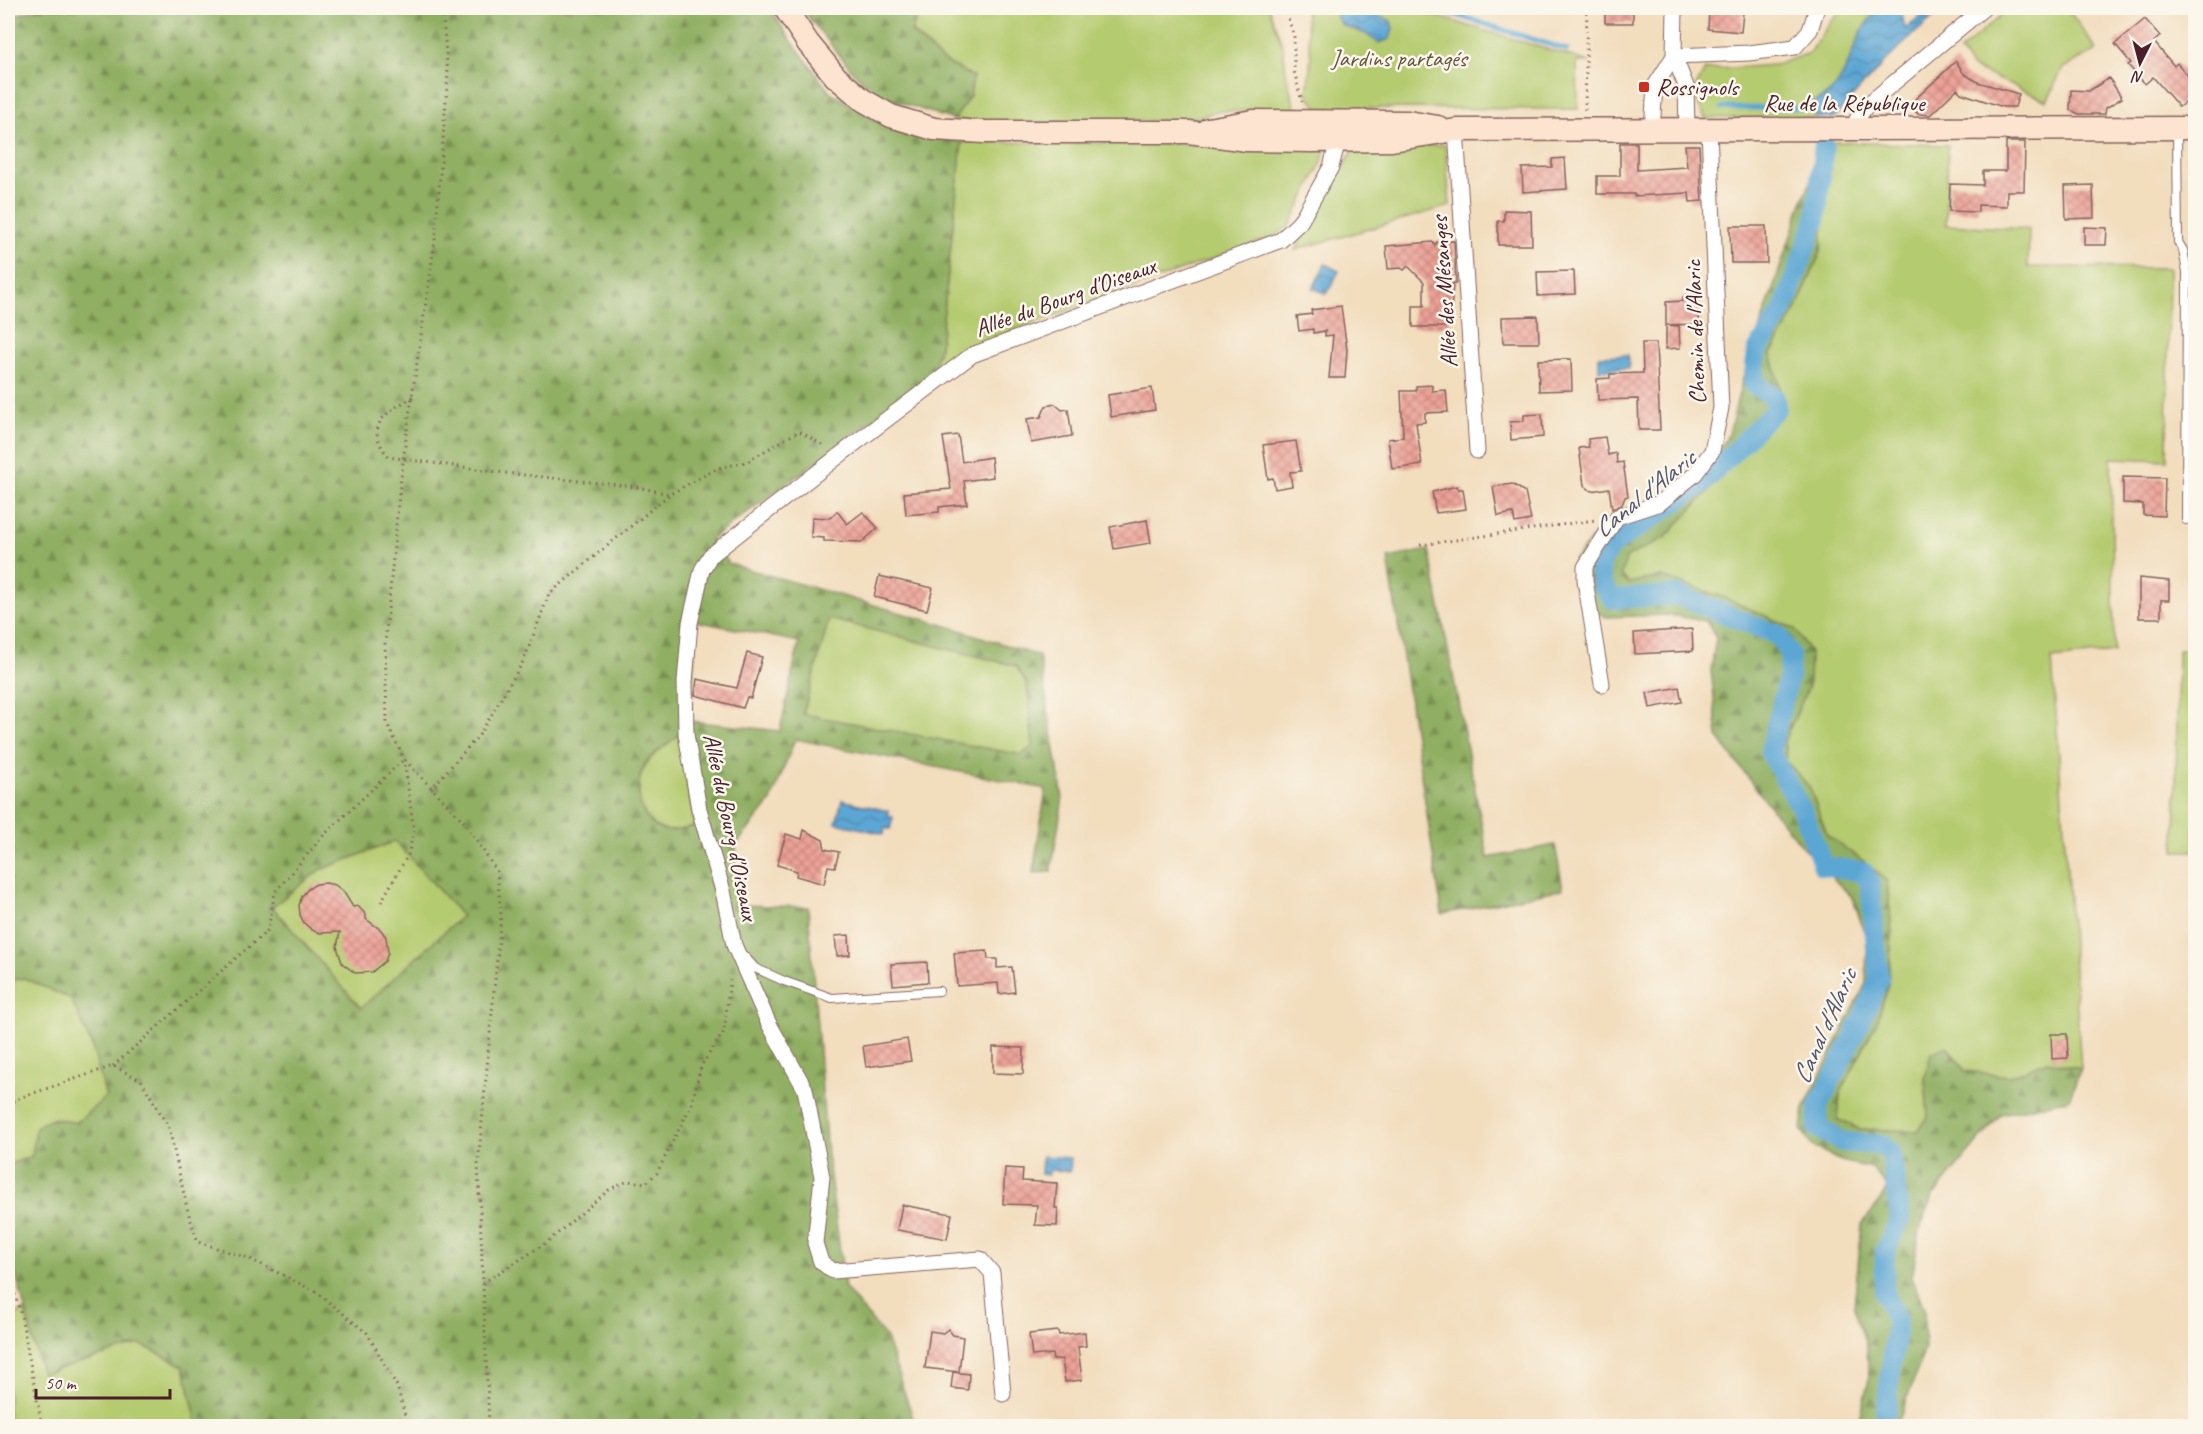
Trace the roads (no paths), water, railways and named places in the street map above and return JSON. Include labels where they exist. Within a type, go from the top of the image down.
[{"type":"street","points":[[785,8],[808,43],[836,76],[863,100],[891,116],[933,129],[984,132],[1189,132],[1247,140],[1341,131]]},
{"type":"street","points":[[1653,130],[1655,86],[1674,56],[1675,8]]},
{"type":"street","points":[[1674,56],[1749,53],[1795,47],[1810,30],[1817,8]]},
{"type":"street","points":[[1849,130],[1866,105],[1984,8]]},
{"type":"street","name":"Chemin de l'Alaric","points":[[1602,684],[1585,580],[1585,567],[1617,517],[1659,503],[1695,474],[1712,452],[1721,408],[1698,130],[1686,86],[1674,56]]},
{"type":"street","points":[[1189,132],[1253,121],[1306,121],[1341,131]]},
{"type":"street","name":"Rue de la République","points":[[1341,131],[1392,140],[1456,130],[2186,128]]},
{"type":"street","name":"Allée des Mésanges","points":[[1456,130],[1477,451]]},
{"type":"street","name":"Allée du Bourg d'Oiseaux","points":[[1003,1394],[992,1273],[980,1259],[833,1271],[821,1262],[815,1243],[822,1178],[805,1089],[768,1022],[734,945],[723,891],[699,809],[686,734],[685,682],[690,623],[702,570],[710,556],[972,355],[1281,240],[1300,222],[1331,167],[1341,131]]},
{"type":"lane","points":[[2186,128],[2178,242],[2187,272],[2186,520]]},
{"type":"lane","points":[[734,945],[755,968],[832,998],[939,991]]},
{"type":"water","points":[[1885,8],[1903,8],[1905,29],[1932,8],[1944,8],[1887,60],[1834,118],[1816,118],[1813,102],[1828,94],[1838,83],[1863,28],[1872,17]]},
{"type":"water","points":[[1343,9],[1391,21],[1393,29],[1390,39],[1379,43],[1364,33],[1342,25],[1337,18],[1337,10]]},
{"type":"water","points":[[1325,264],[1339,271],[1327,294],[1313,288]]},
{"type":"water","points":[[1628,355],[1629,368],[1599,370],[1599,356]]},
{"type":"water","points":[[842,800],[889,811],[888,816],[893,817],[890,829],[885,828],[884,834],[836,823]]},
{"type":"water","points":[[1042,1156],[1071,1158],[1070,1171],[1049,1170],[1049,1175],[1041,1174]]},
{"type":"waterway","points":[[1434,8],[1567,50]]},
{"type":"waterway","points":[[1722,108],[1819,108]]},
{"type":"waterway","name":"Canal d'Alaric","points":[[1824,145],[1816,219],[1784,308],[1757,351],[1753,384],[1775,398],[1776,409],[1703,483],[1610,547],[1599,568],[1602,585],[1613,599],[1678,595],[1778,635],[1790,655],[1789,676],[1770,752],[1803,812],[1823,866],[1864,872],[1870,883],[1879,980],[1856,1032],[1818,1106],[1817,1128],[1843,1142],[1883,1145],[1891,1153],[1900,1219],[1885,1252],[1884,1291],[1897,1321],[1884,1426]]},
{"type":"place","name":"Rossignols","points":[[1644,87]]},
{"type":"park label","name":"Jardins partagés","points":[[1399,58]]}]
